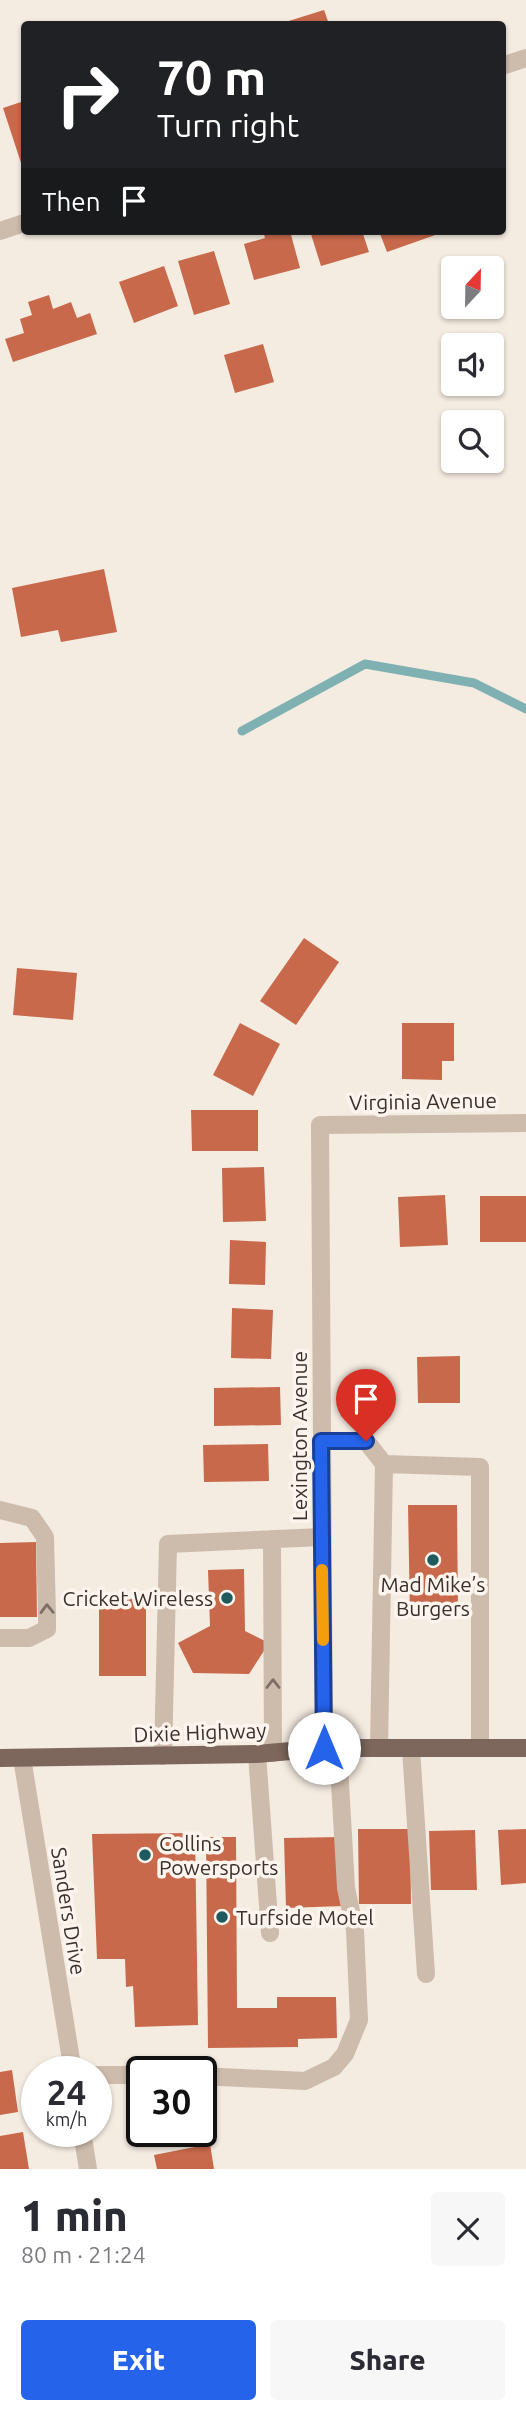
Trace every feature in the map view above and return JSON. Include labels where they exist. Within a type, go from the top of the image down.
[{"type":"main road","name":"Dixie Highway","points":[[0,1758],[265,1753],[331,1748],[526,1748]]},
{"type":"street","points":[[506,65],[526,58]]},
{"type":"street","points":[[0,231],[21,224]]},
{"type":"street","name":"Virginia Avenue","points":[[320,1125],[526,1123]]},
{"type":"street","name":"Lexington Avenue","points":[[217,2077],[305,2081],[334,2067],[345,2054],[359,2020],[355,1930],[346,1888],[331,1748],[322,1536],[320,1125]]},
{"type":"street","points":[[321,1441],[366,1441],[384,1464],[379,1748]]},
{"type":"street","points":[[384,1464],[480,1467],[480,1748]]},
{"type":"street","points":[[0,1510],[32,1518],[45,1537],[47,1629],[29,1638],[0,1638]]},
{"type":"street","points":[[163,1756],[168,1544],[322,1536]]},
{"type":"street","points":[[270,1933],[265,1753],[272,1539]]},
{"type":"street","points":[[411,1749],[426,1974]]},
{"type":"street","name":"Sanders Drive","points":[[22,1758],[70,2056]]},
{"type":"street","points":[[84,2147],[88,2169]]},
{"type":"building","points":[[324,10],[328,21],[289,21]]},
{"type":"building","points":[[21,102],[21,163],[3,108]]},
{"type":"building","points":[[264,235],[291,235],[300,268],[254,280],[244,244],[265,238]]},
{"type":"building","points":[[311,235],[363,235],[369,252],[321,266]]},
{"type":"building","points":[[381,235],[435,235],[387,252]]},
{"type":"building","points":[[214,251],[230,304],[194,315],[178,261]]},
{"type":"building","points":[[164,266],[178,306],[134,323],[119,282]]},
{"type":"building","points":[[49,295],[53,309],[71,302],[77,318],[90,313],[97,334],[13,362],[5,339],[24,333],[20,319],[32,315],[28,302]]},
{"type":"building","points":[[263,344],[274,382],[235,393],[224,355]]},
{"type":"building","points":[[104,569],[117,632],[61,642],[58,630],[21,637],[12,588]]},
{"type":"building","points":[[304,938],[339,962],[296,1025],[260,1001]]},
{"type":"building","points":[[17,968],[77,973],[73,1020],[13,1015]]},
{"type":"building","points":[[240,1023],[280,1044],[253,1096],[213,1075]]},
{"type":"building","points":[[402,1023],[454,1023],[454,1061],[442,1061],[442,1080],[402,1079]]},
{"type":"building","points":[[191,1110],[258,1110],[258,1151],[192,1151]]},
{"type":"building","points":[[264,1167],[266,1221],[223,1222],[222,1168]]},
{"type":"building","points":[[445,1195],[448,1245],[400,1247],[398,1197]]},
{"type":"building","points":[[480,1196],[526,1196],[526,1242],[480,1242]]},
{"type":"building","points":[[230,1240],[266,1242],[265,1285],[229,1284]]},
{"type":"building","points":[[232,1308],[273,1310],[271,1359],[231,1358]]},
{"type":"building","points":[[460,1356],[460,1403],[418,1403],[417,1357]]},
{"type":"building","points":[[280,1387],[281,1425],[214,1426],[214,1388]]},
{"type":"building","points":[[268,1444],[269,1481],[204,1482],[203,1445]]},
{"type":"building","name":"Mad Mike’s Burgers","points":[[408,1505],[457,1505],[458,1616],[410,1616]]},
{"type":"building","points":[[36,1542],[37,1617],[0,1617],[0,1543]]},
{"type":"building","name":"Cricket Wireless","points":[[244,1569],[245,1631],[269,1643],[249,1674],[193,1673],[178,1643],[210,1626],[208,1570]]},
{"type":"building","points":[[99,1598],[146,1599],[146,1676],[99,1676]]},
{"type":"building","points":[[358,1829],[410,1829],[411,1904],[359,1904]]},
{"type":"building","points":[[526,1829],[526,1883],[501,1885],[498,1830]]},
{"type":"building","points":[[475,1830],[477,1890],[431,1890],[429,1831]]},
{"type":"building","points":[[195,1833],[198,2025],[135,2027],[133,1986],[126,1987],[125,1959],[97,1959],[92,1834]]},
{"type":"building","name":"Turfside Motel","points":[[206,1837],[236,1837],[237,2008],[277,2008],[277,1997],[336,1997],[337,2038],[298,2039],[298,2047],[208,2048]]},
{"type":"building","points":[[341,1837],[343,1906],[286,1908],[284,1838]]},
{"type":"building","points":[[12,2070],[18,2112],[0,2115],[0,2072]]},
{"type":"building","points":[[21,2132],[21,2147],[25,2147],[29,2169],[0,2169],[0,2136]]},
{"type":"building","points":[[195,2147],[210,2147],[214,2169],[157,2169],[154,2155]]},
{"type":"waterway","points":[[242,731],[365,664],[474,683],[526,709]]},
{"type":"slow traffic","points":[[322,1570],[323,1640]]},
{"type":"place","name":"Mad Mike’s Burgers","points":[[433,1560]]},
{"type":"place","name":"Cricket Wireless","points":[[227,1598]]},
{"type":"place","name":"Collins Powersports","points":[[145,1855]]},
{"type":"place","name":"Turfside Motel","points":[[222,1917]]},
{"type":"route","points":[[324,1748],[321,1441],[366,1441]]}]
